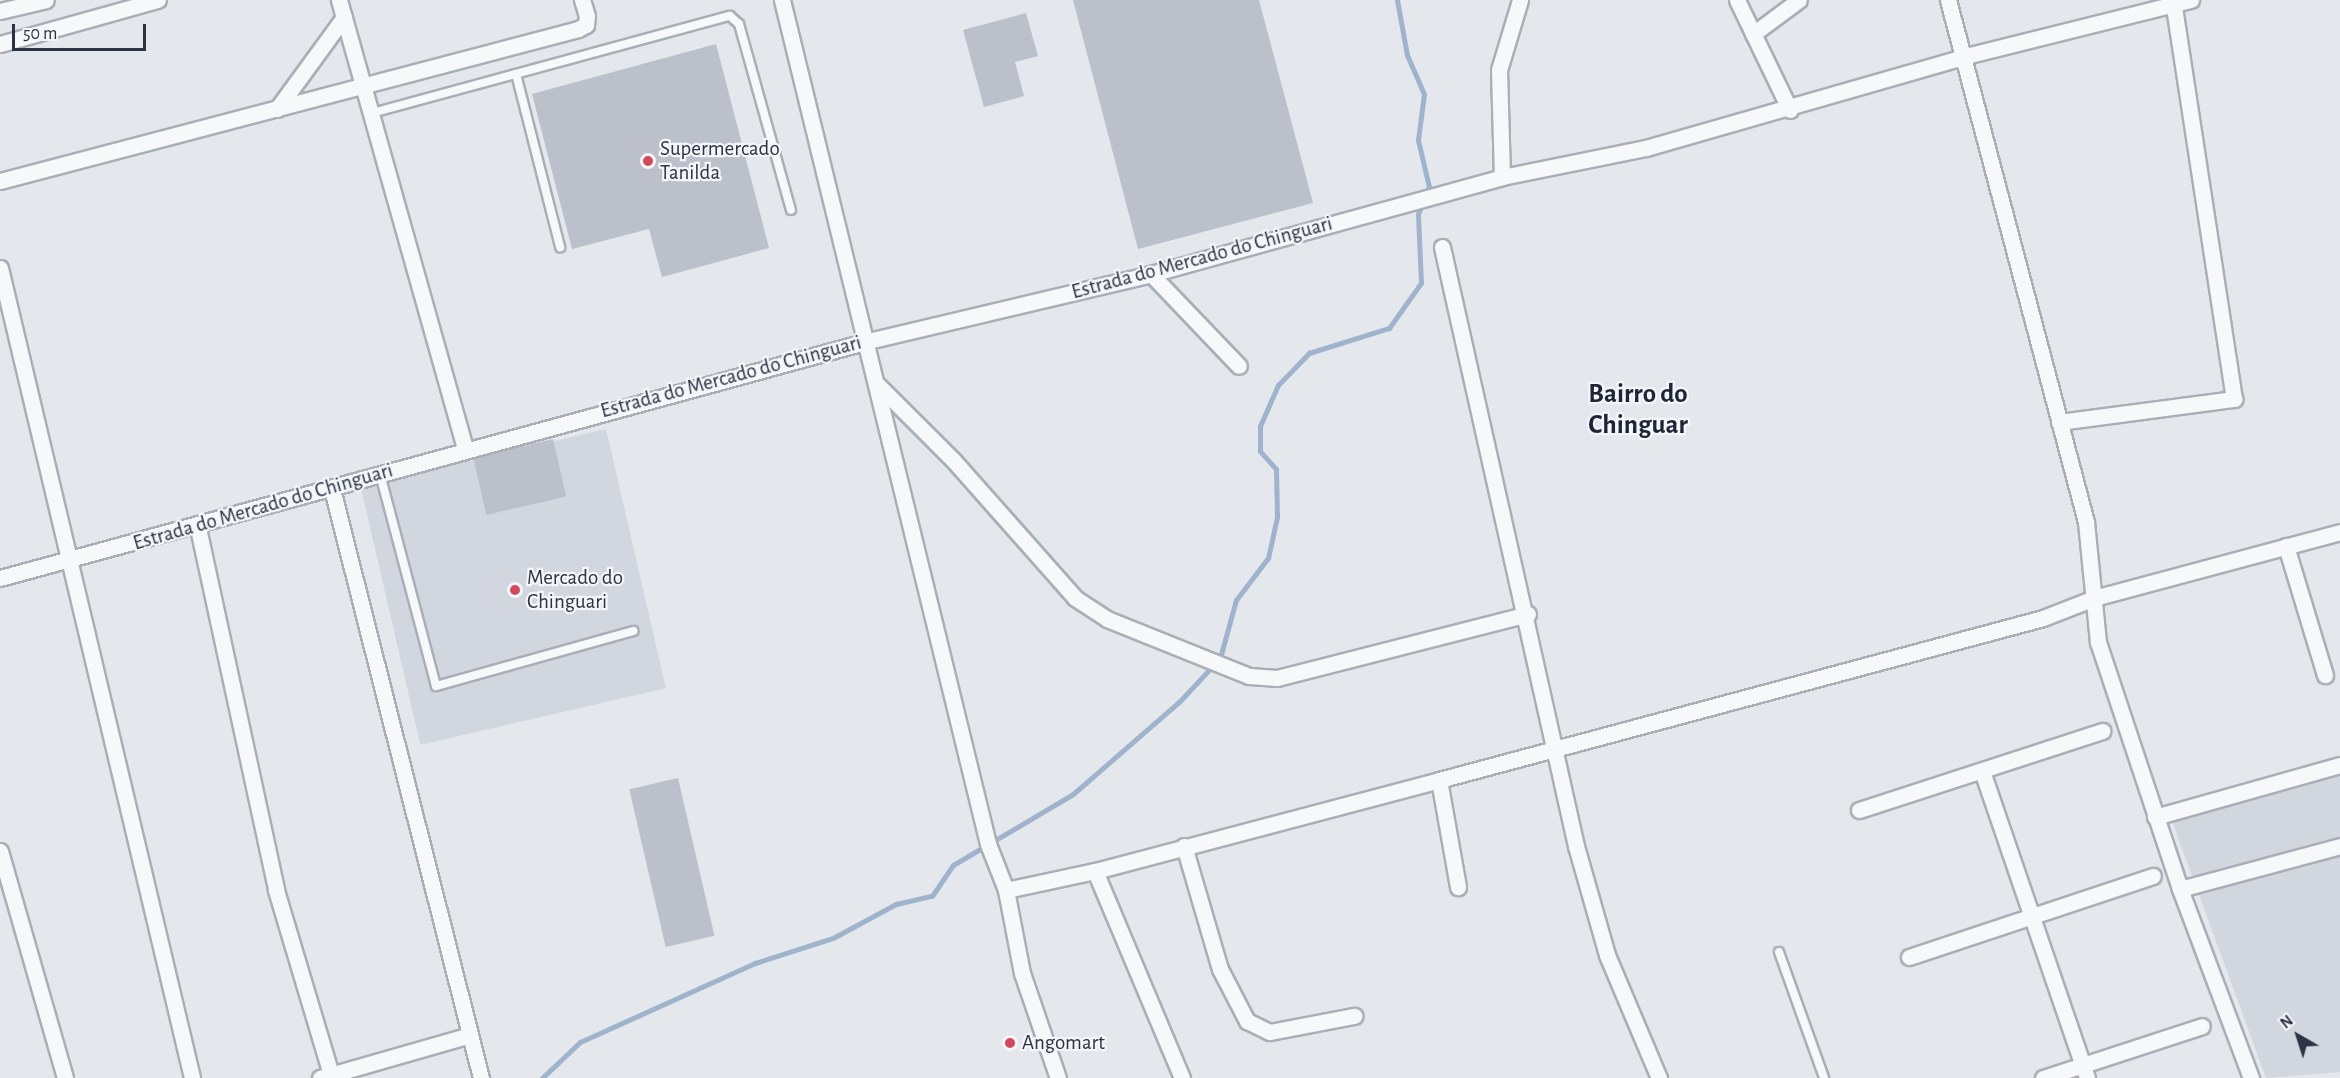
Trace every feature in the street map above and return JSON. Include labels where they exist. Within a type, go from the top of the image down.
[{"type":"street","points":[[0,11],[46,0]]},
{"type":"street","points":[[0,44],[158,0]]},
{"type":"street","points":[[339,0],[465,448]]},
{"type":"street","points":[[0,182],[578,29],[586,25],[587,16],[582,0]]},
{"type":"street","points":[[782,0],[868,341],[988,844],[1006,890],[1022,973],[1058,1078]]},
{"type":"street","points":[[1502,177],[1499,70],[1520,0]]},
{"type":"street","points":[[1737,0],[1790,110]]},
{"type":"street","points":[[1753,34],[1799,0]]},
{"type":"street","points":[[1948,0],[1966,56],[2086,522],[2098,642],[2155,818],[2251,1078]]},
{"type":"street","name":"Estrada do Mercado do Chinguari","points":[[0,578],[198,528],[465,448],[868,341],[1151,274],[1502,177],[1646,148],[1790,110],[1966,56],[2191,0]]},
{"type":"street","points":[[2059,422],[2234,399],[2174,4]]},
{"type":"street","points":[[277,109],[344,17]]},
{"type":"street","points":[[1443,247],[1558,748],[1576,846],[1607,955],[1659,1078]]},
{"type":"street","points":[[0,268],[192,1078]]},
{"type":"street","points":[[1151,274],[1239,366]]},
{"type":"street","points":[[878,385],[954,461],[1075,598],[1107,619],[1249,676],[1277,678],[1528,614]]},
{"type":"street","points":[[332,489],[481,1078]]},
{"type":"street","points":[[198,528],[276,890],[326,1076],[470,1035]]},
{"type":"street","points":[[1006,890],[1095,871],[2043,618],[2094,598],[2340,532]]},
{"type":"street","points":[[2286,546],[2325,675]]},
{"type":"street","points":[[1859,810],[2102,731]]},
{"type":"street","points":[[2155,818],[2340,765]]},
{"type":"street","points":[[1982,771],[2085,1071]]},
{"type":"street","points":[[1439,780],[1458,888]]},
{"type":"street","points":[[1184,846],[1220,969],[1247,1021],[1270,1032],[1354,1016]]},
{"type":"street","points":[[2180,889],[2340,846]]},
{"type":"street","points":[[0,851],[65,1078]]},
{"type":"street","points":[[1095,871],[1182,1078]]},
{"type":"street","points":[[1909,957],[2154,876]]},
{"type":"street","points":[[2043,1078],[2085,1071],[2202,1026]]},
{"type":"lane","points":[[372,113],[725,16],[735,18],[791,210]]},
{"type":"lane","points":[[516,74],[560,247]]},
{"type":"lane","points":[[380,474],[436,686],[633,631]]},
{"type":"lane","points":[[1779,952],[1824,1078]]},
{"type":"shaded area","name":"Mercado do Chinguari","points":[[606,429],[666,688],[420,745],[360,486]]},
{"type":"shaded area","points":[[2340,774],[2340,1072],[2266,1078],[2172,821]]},
{"type":"building","points":[[1073,0],[1259,0],[1313,203],[1138,249]]},
{"type":"building","points":[[1026,13],[1038,56],[1015,62],[1024,96],[984,107],[963,30]]},
{"type":"building","name":"Supermercado Tanilda","points":[[716,44],[769,248],[662,277],[649,229],[572,249],[532,94]]},
{"type":"building","points":[[553,439],[566,496],[486,515],[473,457]]},
{"type":"building","points":[[678,778],[714,936],[666,947],[629,789]]},
{"type":"waterway","points":[[542,1078],[580,1042],[755,963],[833,938],[896,904],[932,896],[953,865],[1073,794],[1179,702],[1220,658],[1236,600],[1268,558],[1277,517],[1276,469],[1260,451],[1260,426],[1278,385],[1309,353],[1389,328],[1421,283],[1418,214],[1429,187],[1418,140],[1424,94],[1407,55],[1397,0]]},
{"type":"place","name":"Supermercado Tanilda","points":[[648,161]]},
{"type":"place","name":"Mercado do Chinguari","points":[[515,590]]},
{"type":"place","name":"Angomart","points":[[1010,1043]]},
{"type":"district","name":"Bairro do Chinguar","points":[[1638,408]]}]
